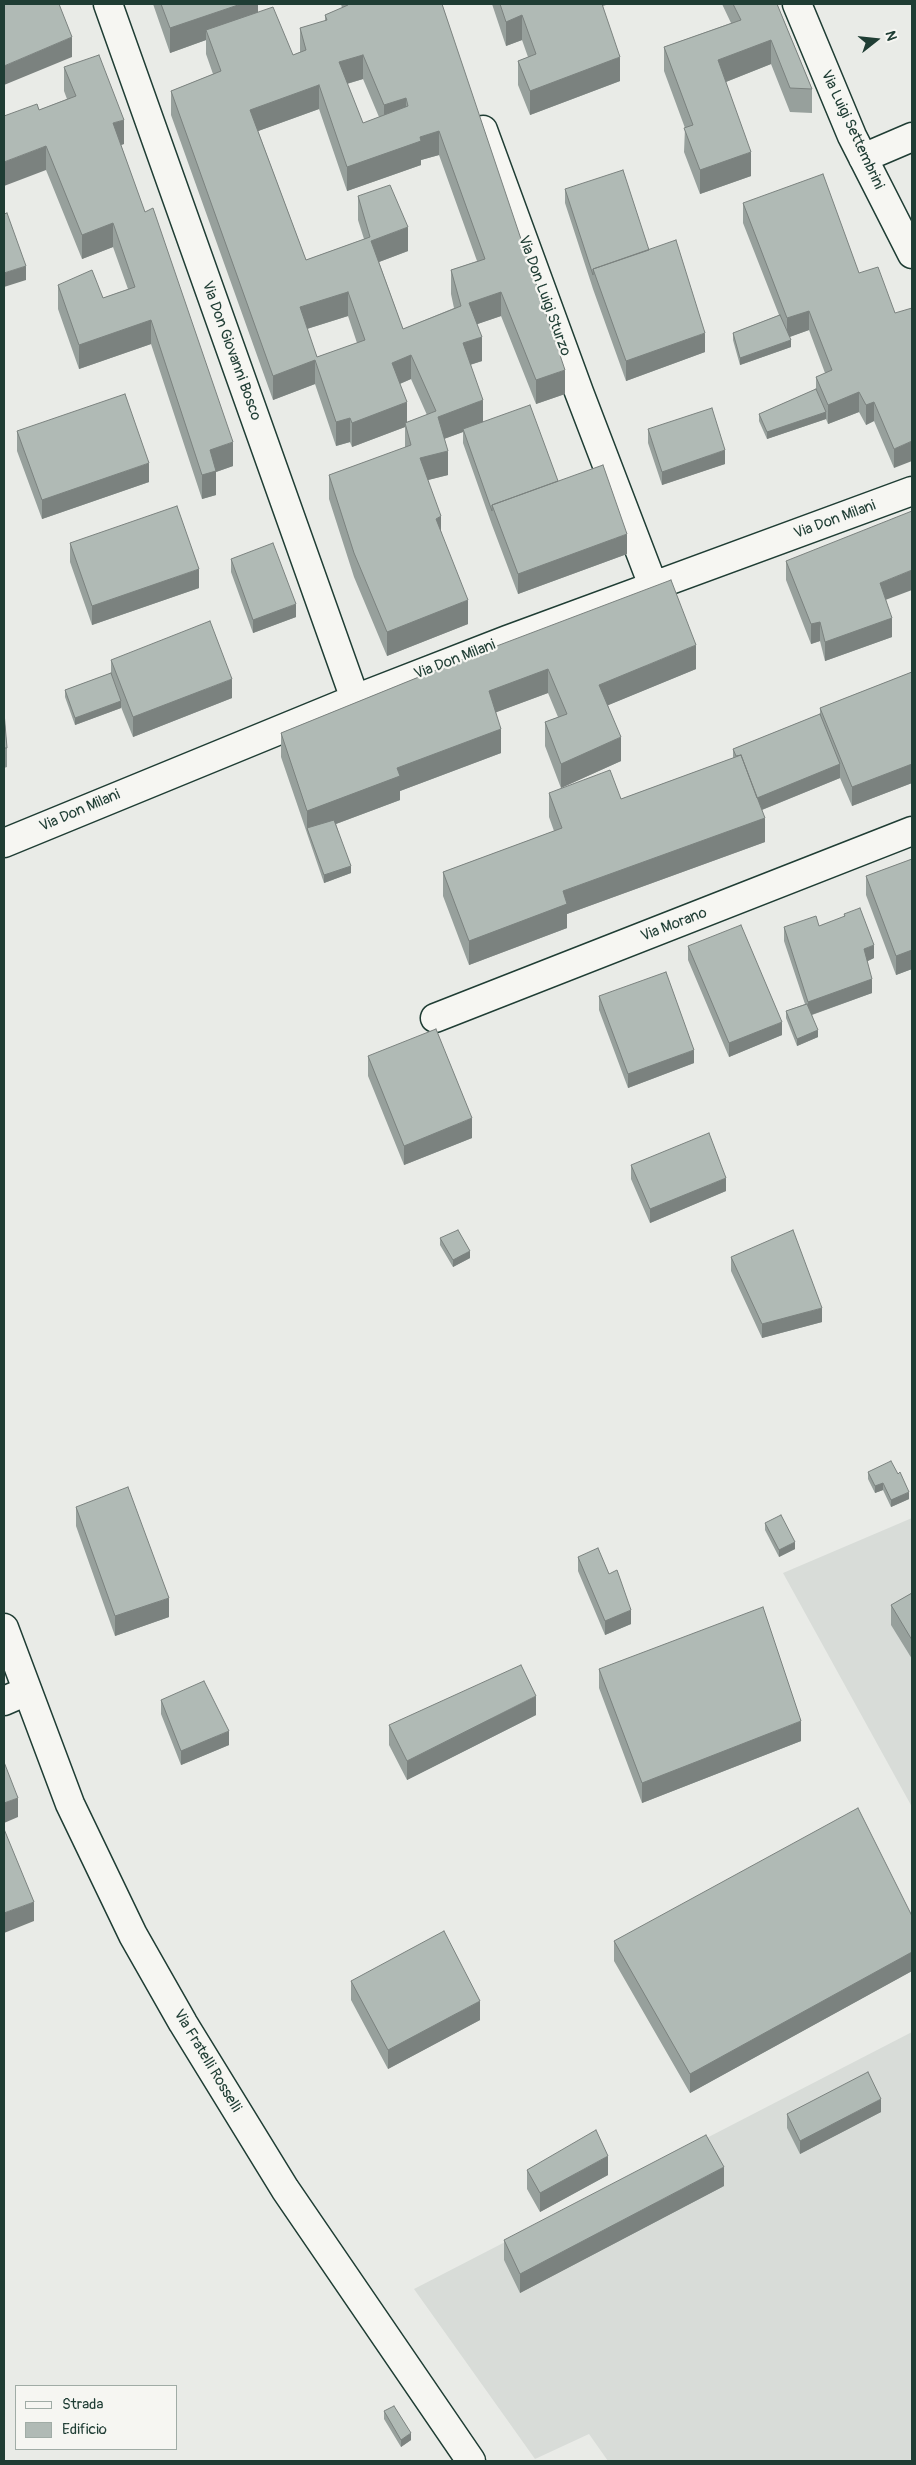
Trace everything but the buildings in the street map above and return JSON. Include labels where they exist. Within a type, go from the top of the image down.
[{"type":"street","name":"Via Don Giovanni Bosco","points":[[108,4],[355,699]]},
{"type":"street","name":"Via Luigi Settembrini","points":[[797,4],[852,136],[912,254]]},
{"type":"street","name":"Via Don Luigi Sturzo","points":[[474,105],[579,392],[654,588]]},
{"type":"street","points":[[863,158],[912,137]]},
{"type":"street","name":"Via Don Milani","points":[[4,843],[355,699],[507,640],[654,588],[912,491]]},
{"type":"street","name":"Via Morano","points":[[435,1018],[912,831]]},
{"type":"street","name":"Via Fratelli Rosselli","points":[[4,1628],[16,1696],[132,1935],[285,2189],[471,2461]]},
{"type":"shaded area","points":[[912,1518],[912,1807],[783,1573]]},
{"type":"shaded area","points":[[912,2032],[912,2461],[608,2461],[589,2434],[535,2459],[414,2289]]}]
